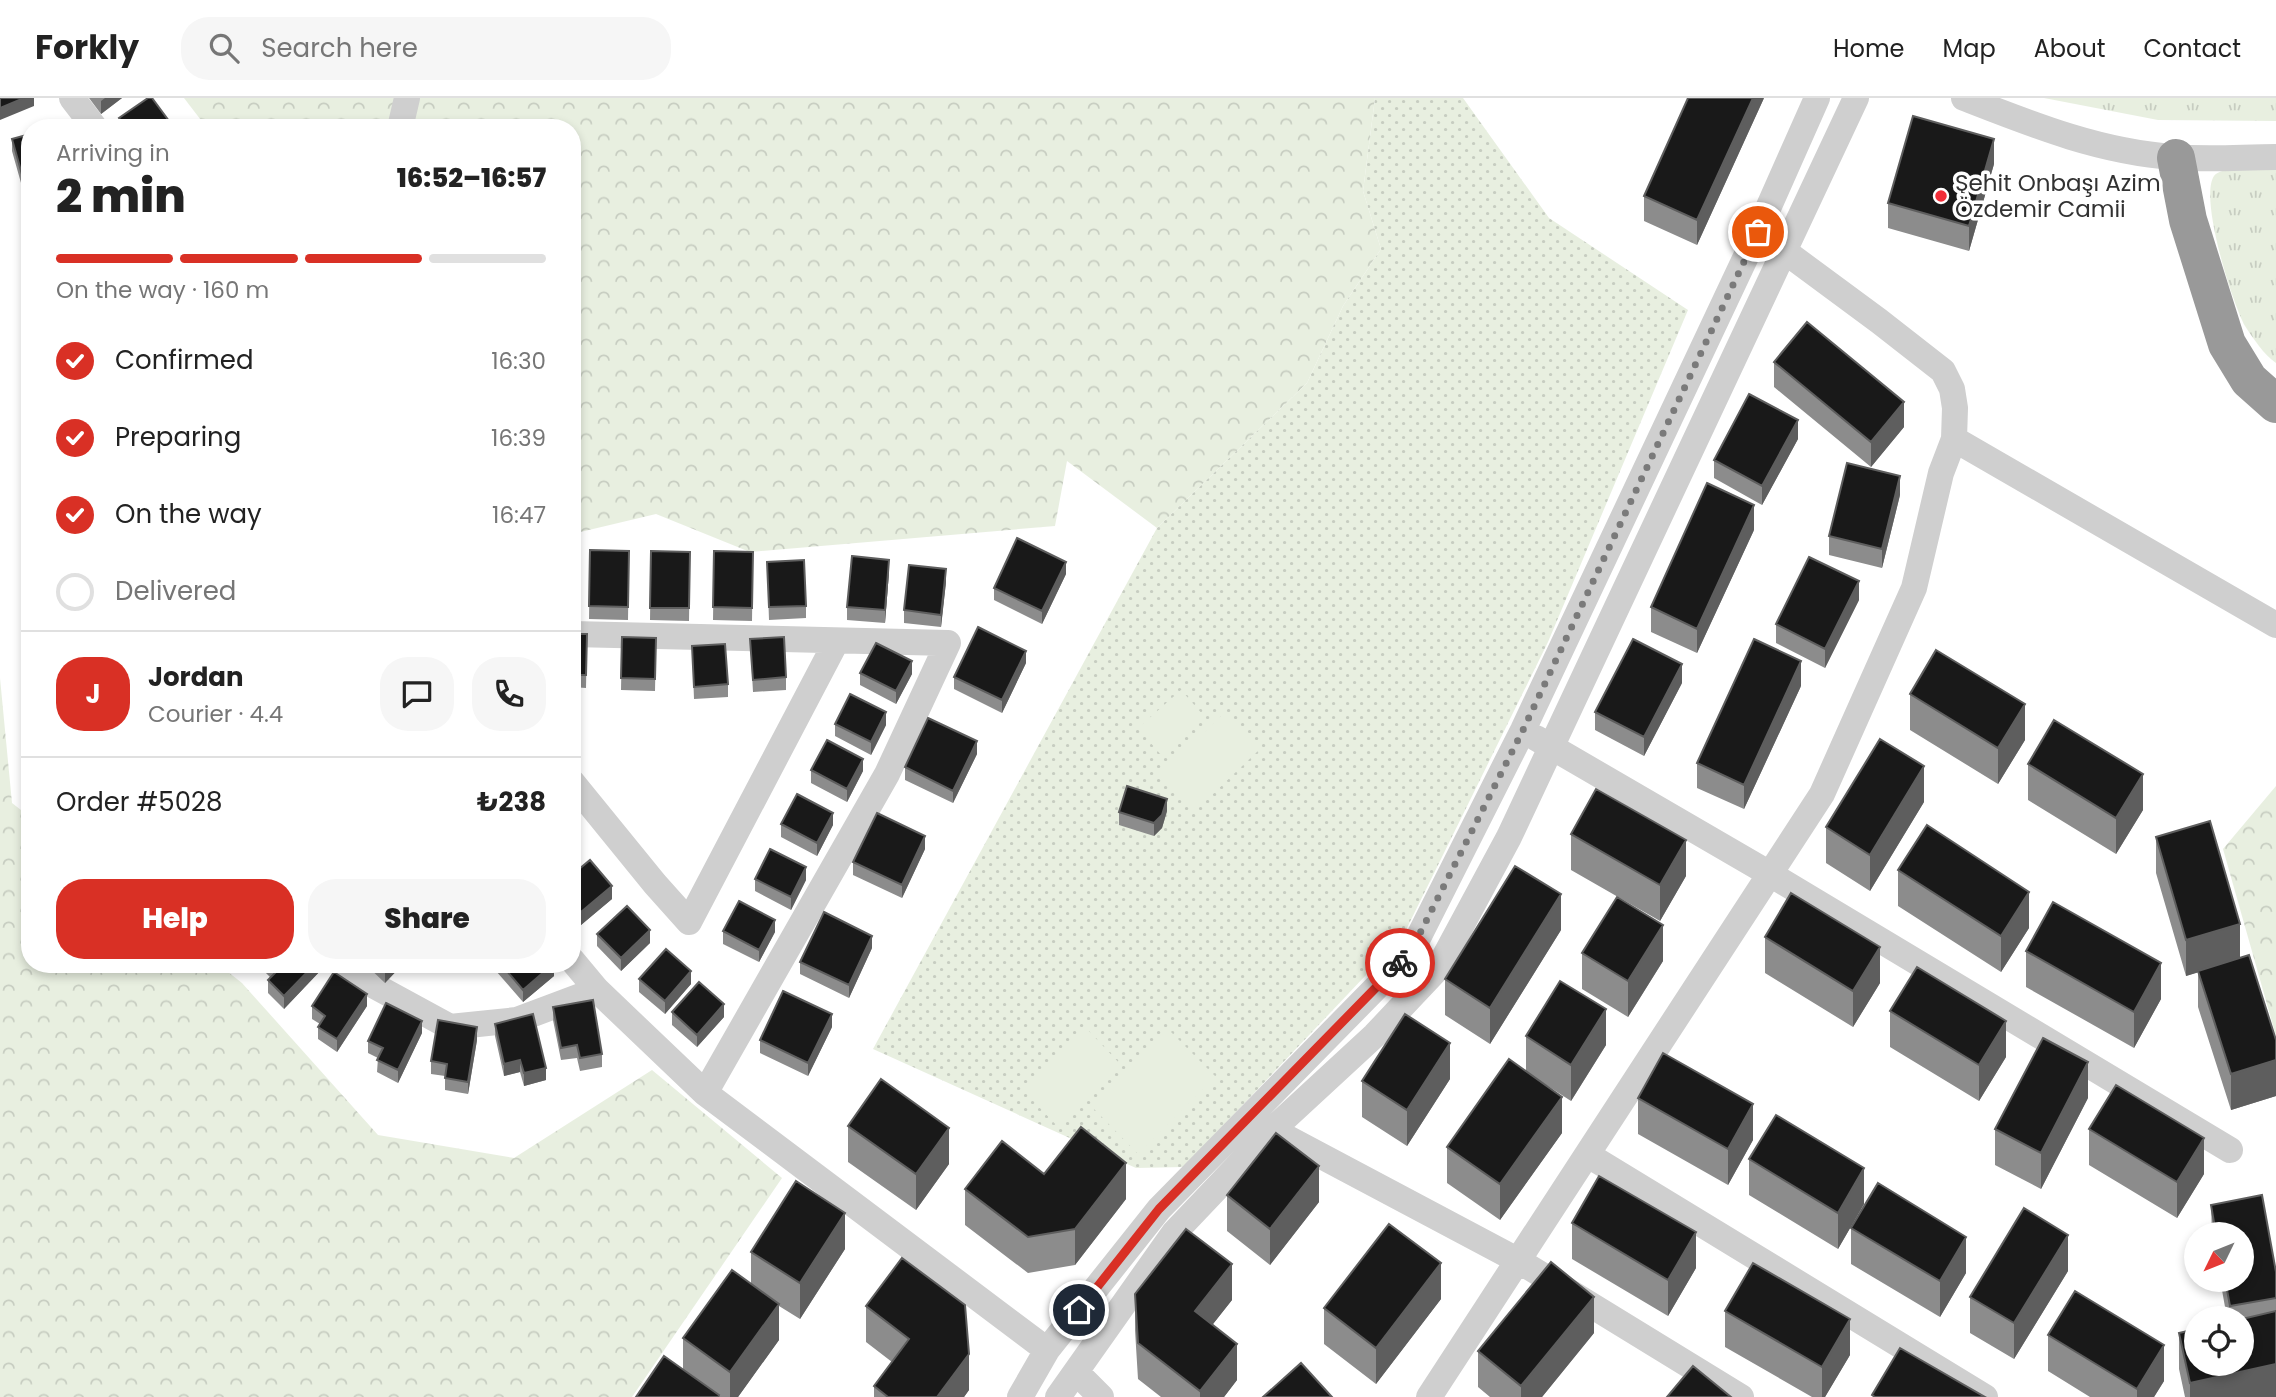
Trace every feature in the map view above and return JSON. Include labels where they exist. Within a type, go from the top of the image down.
[{"type":"highway","points":[[2176,158],[2188,220],[2227,344],[2249,380],[2276,404]]},
{"type":"highway","points":[[2227,344],[2261,377],[2276,384]]},
{"type":"street","points":[[72,98],[88,119]]},
{"type":"street","points":[[402,119],[407,98]]},
{"type":"street","points":[[1058,1397],[1174,1233],[1260,1124],[1411,951],[1523,730],[1758,232],[1817,98]]},
{"type":"street","points":[[1020,1397],[1047,1350],[1159,1209],[1260,1124],[1375,1035],[1439,967],[1509,837],[1856,98]]},
{"type":"street","points":[[1965,98],[2058,134],[2132,152],[2176,158],[2276,157]]},
{"type":"street","points":[[1429,1397],[1822,794],[1914,588],[1941,473],[1954,439],[1955,408],[1952,389],[1943,371],[1758,232]]},
{"type":"street","points":[[1954,439],[2276,625]]},
{"type":"street","points":[[581,634],[948,643],[887,774],[705,1093]]},
{"type":"street","points":[[581,793],[654,884],[689,922],[836,642]]},
{"type":"street","points":[[1523,730],[1770,874],[2230,1150]]},
{"type":"street","points":[[581,971],[597,990],[705,1093],[1047,1350]]},
{"type":"street","points":[[355,973],[450,1027],[517,1020],[597,990]]},
{"type":"street","points":[[1260,1124],[1519,1261],[1741,1397]]},
{"type":"street","points":[[1588,1155],[1985,1397]]},
{"type":"street","points":[[1047,1350],[1056,1343],[1072,1344],[1081,1357],[1077,1373]]},
{"type":"street","points":[[1077,1373],[1101,1397]]},
{"type":"green space","points":[[184,98],[1375,98],[1363,191],[1381,249],[1343,306],[1307,383],[1157,528],[1067,461],[1055,526],[750,552],[656,514],[581,532],[581,119],[200,119]]},
{"type":"green space","points":[[1375,98],[1463,98],[1549,218],[1688,310],[1548,642],[1403,936],[1184,1167],[1136,1168],[873,1049],[1157,528],[1307,383],[1343,306],[1381,249],[1363,191]]},
{"type":"green space","points":[[2044,98],[2276,98],[2276,121],[2158,120]]},
{"type":"green space","points":[[2276,167],[2276,363],[2263,351],[2239,314],[2219,250],[2210,188],[2214,176],[2225,170]]},
{"type":"green space","points":[[0,678],[12,803],[21,810],[21,973],[229,973],[242,983],[378,1135],[514,1158],[652,1070],[782,1178],[632,1397],[0,1397]]},
{"type":"green space","points":[[1181,690],[1205,717],[1161,755],[1138,728]]},
{"type":"green space","points":[[1224,713],[1259,750],[1195,811],[1160,774]]},
{"type":"green space","points":[[2276,786],[2276,1036],[2223,849]]},
{"type":"green space","points":[[1087,1029],[1122,1066],[1058,1127],[1023,1090]]},
{"type":"green space","points":[[1170,1031],[1216,1077],[1138,1154],[1092,1107]]},
{"type":"building","points":[[0,98],[24,98],[0,108]]},
{"type":"building","points":[[152,98],[168,119],[120,119]]},
{"type":"building","points":[[1688,98],[1753,98],[1697,220],[1644,196]]},
{"type":"building","name":"Şehit Onbaşı Azim Özdemir Camii","points":[[1913,116],[1994,139],[1969,226],[1888,203]]},
{"type":"building","points":[[21,136],[21,171],[12,139]]},
{"type":"building","points":[[1807,322],[1904,402],[1871,442],[1774,362]]},
{"type":"building","points":[[1749,394],[1798,420],[1762,486],[1714,460]]},
{"type":"building","points":[[1847,463],[1900,476],[1882,549],[1829,536]]},
{"type":"building","points":[[1707,483],[1754,505],[1697,629],[1651,607]]},
{"type":"building","points":[[1017,538],[1066,562],[1042,611],[994,588]]},
{"type":"building","points":[[590,550],[629,551],[628,607],[589,606]]},
{"type":"building","points":[[651,551],[690,552],[689,608],[650,608]]},
{"type":"building","points":[[714,551],[753,552],[752,608],[713,607]]},
{"type":"building","points":[[852,556],[889,560],[885,610],[847,607]]},
{"type":"building","points":[[1809,557],[1859,581],[1825,649],[1776,624]]},
{"type":"building","points":[[804,560],[806,606],[769,607],[767,562]]},
{"type":"building","points":[[909,565],[946,569],[941,615],[904,610]]},
{"type":"building","points":[[978,627],[1026,651],[1002,700],[954,677]]},
{"type":"building","points":[[581,634],[587,634],[586,675],[581,675]]},
{"type":"building","points":[[622,637],[656,638],[655,679],[621,678]]},
{"type":"building","points":[[784,637],[786,677],[753,680],[750,639]]},
{"type":"building","points":[[1633,639],[1682,664],[1644,737],[1595,712]]},
{"type":"building","points":[[1754,639],[1801,661],[1744,785],[1697,763]]},
{"type":"building","points":[[876,643],[912,661],[896,691],[860,673]]},
{"type":"building","points":[[725,644],[728,684],[694,687],[692,646]]},
{"type":"building","points":[[1936,650],[2025,704],[1998,748],[1910,694]]},
{"type":"building","points":[[850,694],[886,712],[871,742],[835,724]]},
{"type":"building","points":[[928,718],[977,741],[953,791],[905,767]]},
{"type":"building","points":[[2054,720],[2143,774],[2116,818],[2028,764]]},
{"type":"building","points":[[1880,739],[1924,766],[1870,855],[1826,827]]},
{"type":"building","points":[[827,740],[863,759],[847,789],[811,770]]},
{"type":"building","points":[[1127,786],[1167,799],[1162,815],[1154,823],[1119,812]]},
{"type":"building","points":[[1596,789],[1686,840],[1660,885],[1571,834]]},
{"type":"building","points":[[797,794],[833,813],[817,843],[781,824]]},
{"type":"building","points":[[877,813],[925,836],[902,885],[853,862]]},
{"type":"building","points":[[2210,821],[2240,924],[2186,940],[2156,837]]},
{"type":"building","points":[[1927,825],[2029,892],[2001,936],[1898,870]]},
{"type":"building","points":[[770,849],[806,867],[791,897],[755,879]]},
{"type":"building","points":[[590,860],[612,886],[581,912],[581,868]]},
{"type":"building","points":[[1515,866],[1561,894],[1490,1008],[1445,979]]},
{"type":"building","points":[[1791,893],[1880,947],[1853,991],[1765,937]]},
{"type":"building","points":[[1617,897],[1663,925],[1628,981],[1582,953]]},
{"type":"building","points":[[739,901],[775,920],[759,950],[723,931]]},
{"type":"building","points":[[2053,902],[2161,963],[2134,1012],[2026,951]]},
{"type":"building","points":[[627,906],[650,930],[621,958],[597,934]]},
{"type":"building","points":[[824,912],[872,936],[849,985],[800,962]]},
{"type":"building","points":[[666,949],[691,971],[665,1001],[639,979]]},
{"type":"building","points":[[2249,955],[2276,1040],[2276,1060],[2231,1074],[2198,971]]},
{"type":"building","points":[[1917,967],[2006,1021],[1979,1065],[1890,1011]]},
{"type":"building","points":[[275,973],[306,973],[284,996],[268,980]]},
{"type":"building","points":[[333,973],[367,994],[337,1039],[318,1027],[325,1016],[312,1006]]},
{"type":"building","points":[[509,973],[543,973],[523,990]]},
{"type":"building","points":[[1560,981],[1606,1009],[1571,1065],[1526,1036]]},
{"type":"building","points":[[699,982],[724,1004],[697,1035],[672,1012]]},
{"type":"building","points":[[783,991],[832,1014],[808,1063],[760,1040]]},
{"type":"building","points":[[593,1000],[602,1054],[580,1058],[577,1045],[561,1048],[553,1007]]},
{"type":"building","points":[[386,1003],[422,1021],[398,1070],[377,1060],[383,1048],[368,1041]]},
{"type":"building","points":[[533,1014],[546,1068],[524,1073],[520,1060],[504,1064],[495,1024]]},
{"type":"building","points":[[1405,1014],[1450,1043],[1407,1110],[1362,1081]]},
{"type":"building","points":[[438,1020],[477,1027],[468,1082],[445,1078],[447,1064],[431,1061]]},
{"type":"building","points":[[2043,1038],[2088,1062],[2041,1153],[1995,1129]]},
{"type":"building","points":[[1663,1053],[1753,1104],[1728,1149],[1638,1098]]},
{"type":"building","points":[[1509,1059],[1562,1097],[1500,1184],[1447,1147]]},
{"type":"building","points":[[881,1079],[949,1128],[916,1174],[848,1126]]},
{"type":"building","points":[[2116,1085],[2204,1138],[2177,1182],[2089,1129]]},
{"type":"building","points":[[1776,1115],[1864,1168],[1838,1213],[1749,1159]]},
{"type":"building","points":[[1081,1127],[1126,1163],[1075,1229],[1028,1237],[965,1189],[1002,1141],[1044,1174]]},
{"type":"building","points":[[1276,1133],[1319,1166],[1270,1229],[1227,1195]]},
{"type":"building","points":[[1599,1176],[1696,1232],[1668,1280],[1572,1223]]},
{"type":"building","points":[[796,1181],[845,1213],[800,1283],[751,1252]]},
{"type":"building","points":[[1878,1183],[1966,1237],[1940,1281],[1851,1228]]},
{"type":"building","points":[[2262,1195],[2276,1272],[2276,1298],[2230,1306],[2227,1292],[2254,1292],[2254,1222],[2214,1222],[2211,1205]]},
{"type":"building","points":[[2024,1208],[2068,1235],[2014,1323],[1970,1297]]},
{"type":"building","points":[[1389,1224],[1441,1263],[1376,1348],[1324,1308]]},
{"type":"building","points":[[1186,1229],[1232,1264],[1195,1311],[1237,1344],[1200,1391],[1138,1343],[1135,1294]]},
{"type":"building","points":[[902,1258],[965,1305],[969,1354],[937,1397],[888,1397],[874,1386],[909,1339],[866,1306]]},
{"type":"building","points":[[1551,1262],[1594,1297],[1521,1386],[1478,1351]]},
{"type":"building","points":[[1753,1263],[1850,1319],[1822,1367],[1725,1311]]},
{"type":"building","points":[[732,1270],[779,1304],[730,1372],[683,1338]]},
{"type":"building","points":[[2075,1291],[2164,1345],[2137,1389],[2048,1335]]},
{"type":"building","points":[[2276,1311],[2276,1364],[2254,1369],[2254,1316]]},
{"type":"building","points":[[2184,1332],[2184,1356],[2179,1333]]},
{"type":"building","points":[[1900,1348],[1985,1397],[1875,1397],[1872,1395]]},
{"type":"building","points":[[664,1356],[719,1395],[718,1397],[636,1397]]},
{"type":"building","points":[[1301,1363],[1332,1397],[1263,1397]]},
{"type":"building","points":[[1693,1366],[1731,1397],[1667,1397]]},
{"type":"building","points":[[2188,1376],[2222,1376],[2190,1383]]},
{"type":"way so far","points":[[1400,963],[1411,951],[1523,730],[1758,232]]},
{"type":"place","name":"Şehit Onbaşı Azim Özdemir Camii","points":[[1941,196]]},
{"type":"route","points":[[1079,1310],[1159,1209],[1400,963]]}]
